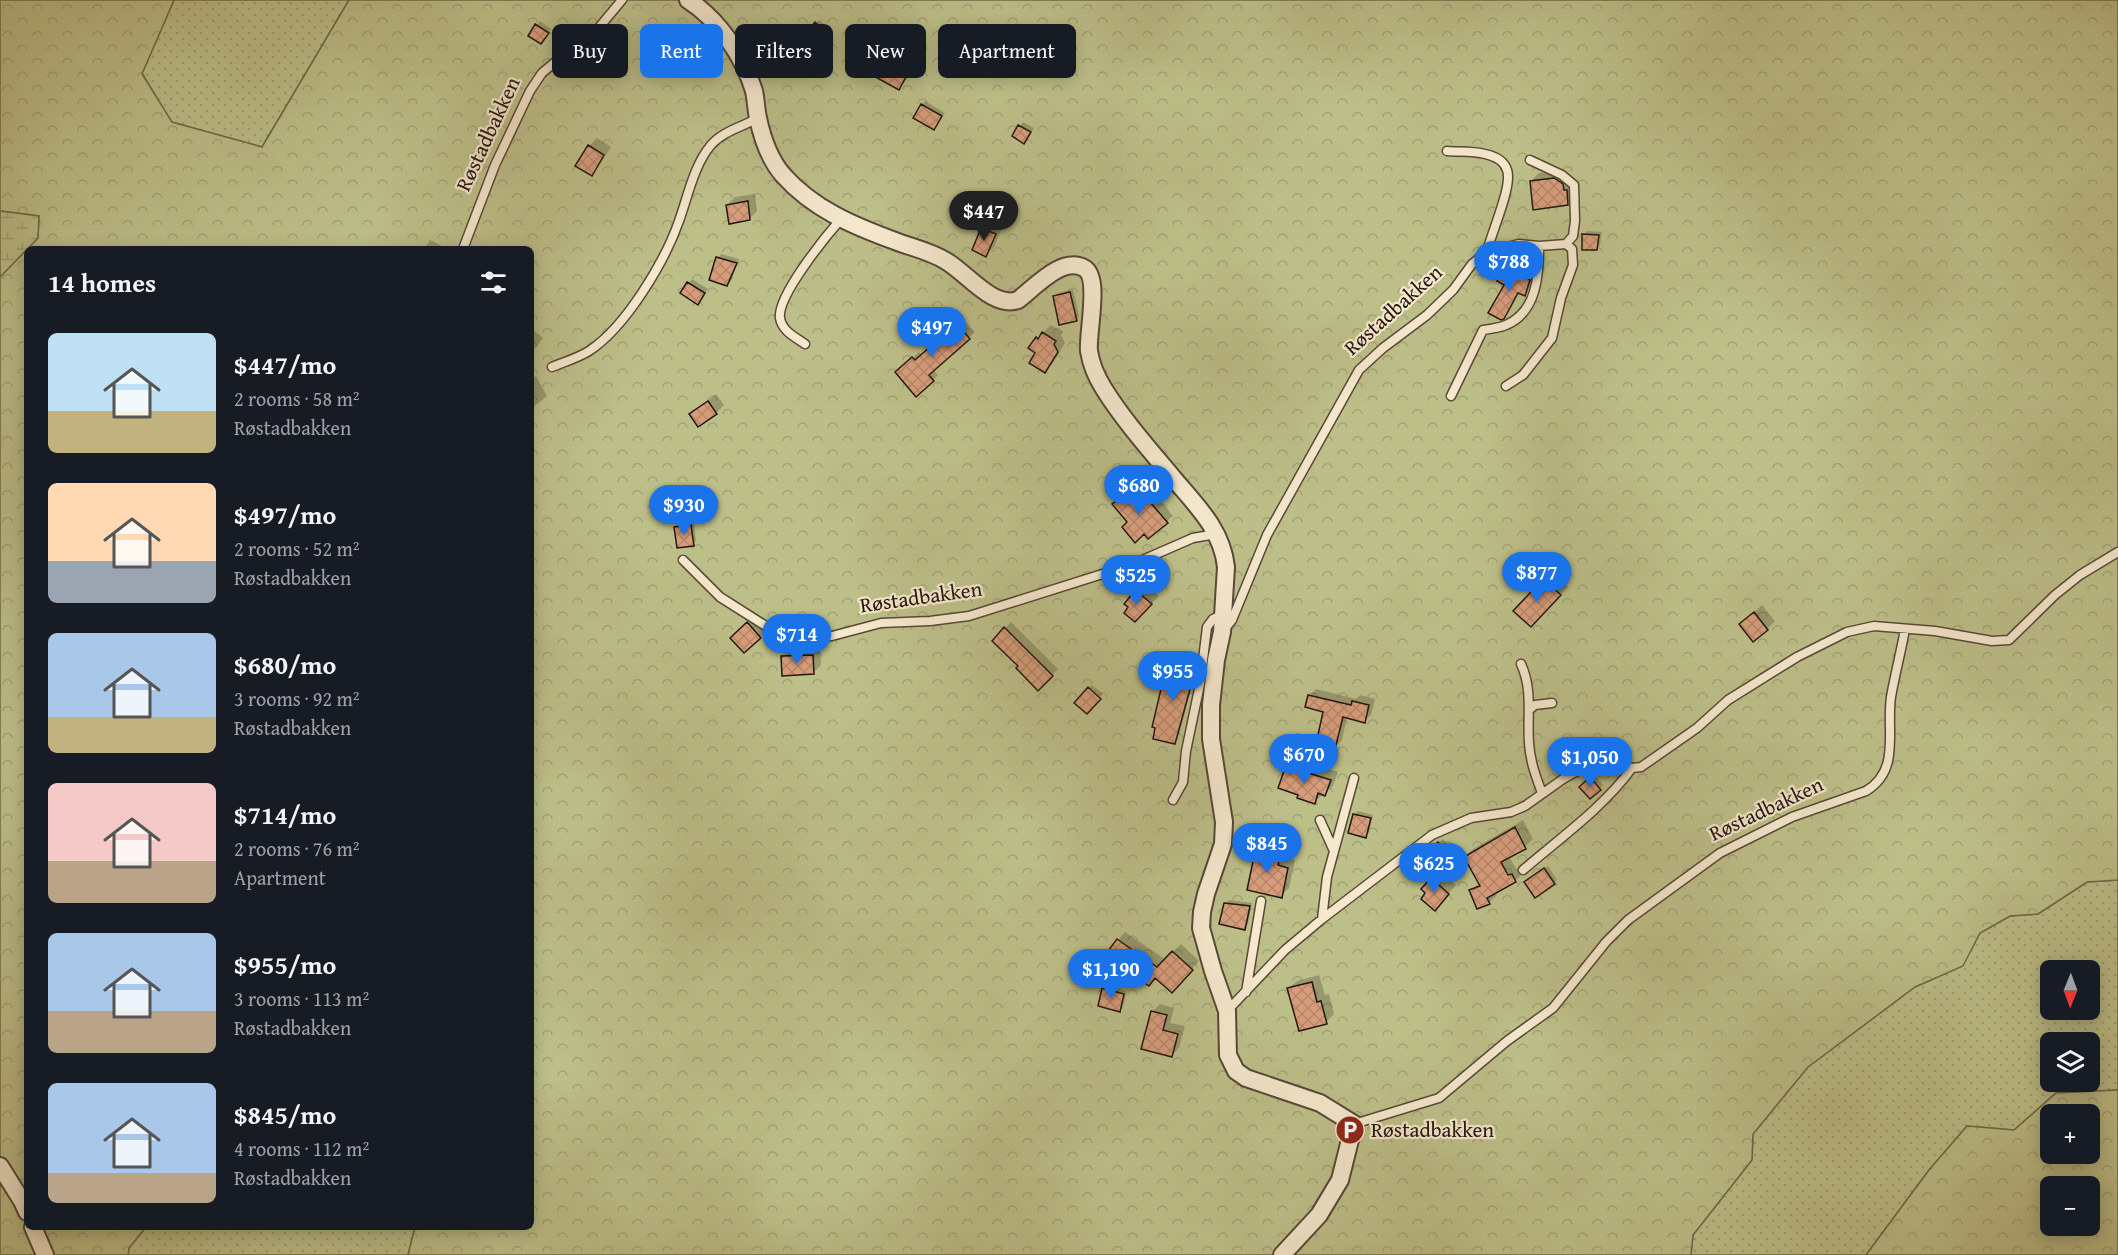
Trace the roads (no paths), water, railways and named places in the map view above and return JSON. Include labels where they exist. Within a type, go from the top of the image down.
[{"type":"street","name":"Røstadbakken","points":[[688,0],[714,23],[740,59],[754,93],[758,118],[771,158],[782,174],[802,195],[841,219],[897,242],[930,252],[963,272],[990,295],[1001,301],[1018,300],[1059,267],[1074,265],[1085,268],[1090,275],[1093,288],[1089,350],[1096,375],[1135,431],[1200,508],[1217,534],[1225,557],[1222,623],[1213,681],[1211,739],[1222,799],[1223,844],[1206,894],[1201,928],[1227,1011],[1228,1055],[1236,1071],[1246,1078],[1320,1103],[1354,1124]]},
{"type":"street","points":[[1282,1255],[1319,1215],[1340,1180],[1354,1124]]},
{"type":"street","points":[[0,1166],[24,1205]]},
{"type":"street","points":[[34,1230],[45,1255]]},
{"type":"lane","name":"Røstadbakken","points":[[464,246],[495,165],[530,91],[542,73],[566,53],[591,37],[622,0]]},
{"type":"lane","points":[[552,367],[590,351],[625,317],[668,247],[696,172],[709,147],[719,137],[758,118]]},
{"type":"lane","name":"Røstadbakken","points":[[1173,800],[1183,782],[1186,751],[1200,684],[1208,627],[1213,620],[1222,623],[1227,628],[1232,620],[1268,535],[1353,378],[1366,362],[1427,315],[1453,290],[1472,264],[1487,252],[1508,184],[1508,172],[1502,161],[1490,156],[1447,151]]},
{"type":"lane","points":[[1530,160],[1562,175],[1574,185],[1573,236],[1566,244]]},
{"type":"lane","points":[[805,345],[785,330],[780,317],[785,300],[801,270],[841,219]]},
{"type":"lane","points":[[1487,252],[1510,245],[1566,244],[1572,249],[1573,265],[1561,298],[1552,338],[1522,375],[1506,386]]},
{"type":"lane","points":[[1451,396],[1482,330],[1507,325],[1526,310],[1536,290],[1539,246]]},
{"type":"lane","name":"Røstadbakken","points":[[683,560],[720,597],[780,634],[808,638],[831,636],[881,623],[930,621],[969,616],[1131,565],[1193,538],[1217,534]]},
{"type":"lane","points":[[1227,1011],[1285,950],[1437,831],[1471,818],[1511,812],[1525,806],[1588,765],[1614,761],[1632,768],[1641,767],[1696,728],[1728,700],[1797,657],[1847,632],[1867,626],[2009,640],[2055,595],[2080,575],[2118,552]]},
{"type":"lane","name":"Røstadbakken","points":[[1354,1124],[1439,1098],[1508,1041],[1553,1008],[1606,942],[1628,920],[1720,853],[1792,817],[1874,786],[1886,772],[1889,762],[1891,699],[1905,629]]},
{"type":"lane","points":[[1521,664],[1528,683],[1531,760],[1542,793]]},
{"type":"lane","points":[[1529,710],[1535,705],[1552,703]]},
{"type":"lane","points":[[1522,870],[1597,807],[1621,783],[1632,768]]},
{"type":"lane","points":[[1322,919],[1327,877],[1354,778]]},
{"type":"lane","points":[[1320,820],[1334,851]]},
{"type":"lane","points":[[1246,993],[1262,901]]},
{"type":"place","name":"Røstadbakken","points":[[1350,1130]]}]
